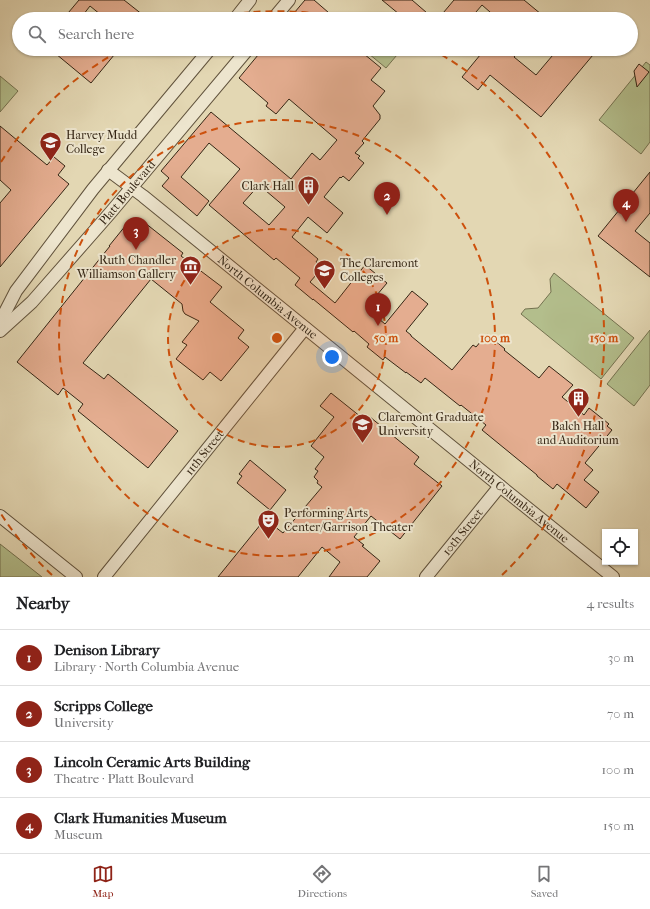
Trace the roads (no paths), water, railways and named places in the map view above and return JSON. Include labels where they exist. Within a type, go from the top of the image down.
[{"type":"street","points":[[241,12],[250,0]]},
{"type":"street","points":[[279,12],[289,0]]},
{"type":"street","points":[[0,322],[16,290],[93,189],[204,56]]},
{"type":"street","name":"Platt Boulevard","points":[[0,331],[32,302],[132,188],[242,56]]},
{"type":"street","name":"North Columbia Avenue","points":[[108,170],[143,196],[613,577]]},
{"type":"street","name":"11th Street","points":[[104,577],[305,328]]},
{"type":"street","name":"10th Street","points":[[426,577],[500,486]]},
{"type":"street","points":[[0,516],[76,577]]},
{"type":"place","name":"Harvey Mudd College","points":[[50,162]]},
{"type":"place","name":"Clark Hall","points":[[309,206]]},
{"type":"place","name":"Scripps College","points":[[387,215]]},
{"type":"place","name":"Clark Humanities Museum","points":[[626,222]]},
{"type":"place","name":"Lincoln Ceramic Arts Building","points":[[136,250]]},
{"type":"place","name":"Ruth Chandler Williamson Gallery","points":[[191,286]]},
{"type":"place","name":"The Claremont Colleges","points":[[325,290]]},
{"type":"place","name":"Denison Library","points":[[378,326]]},
{"type":"place","name":"Balch Hall and Auditorium","points":[[578,418]]},
{"type":"place","name":"Claremont Graduate University","points":[[363,444]]},
{"type":"place","name":"Performing Arts Center/Garrison Theater","points":[[269,540]]}]
